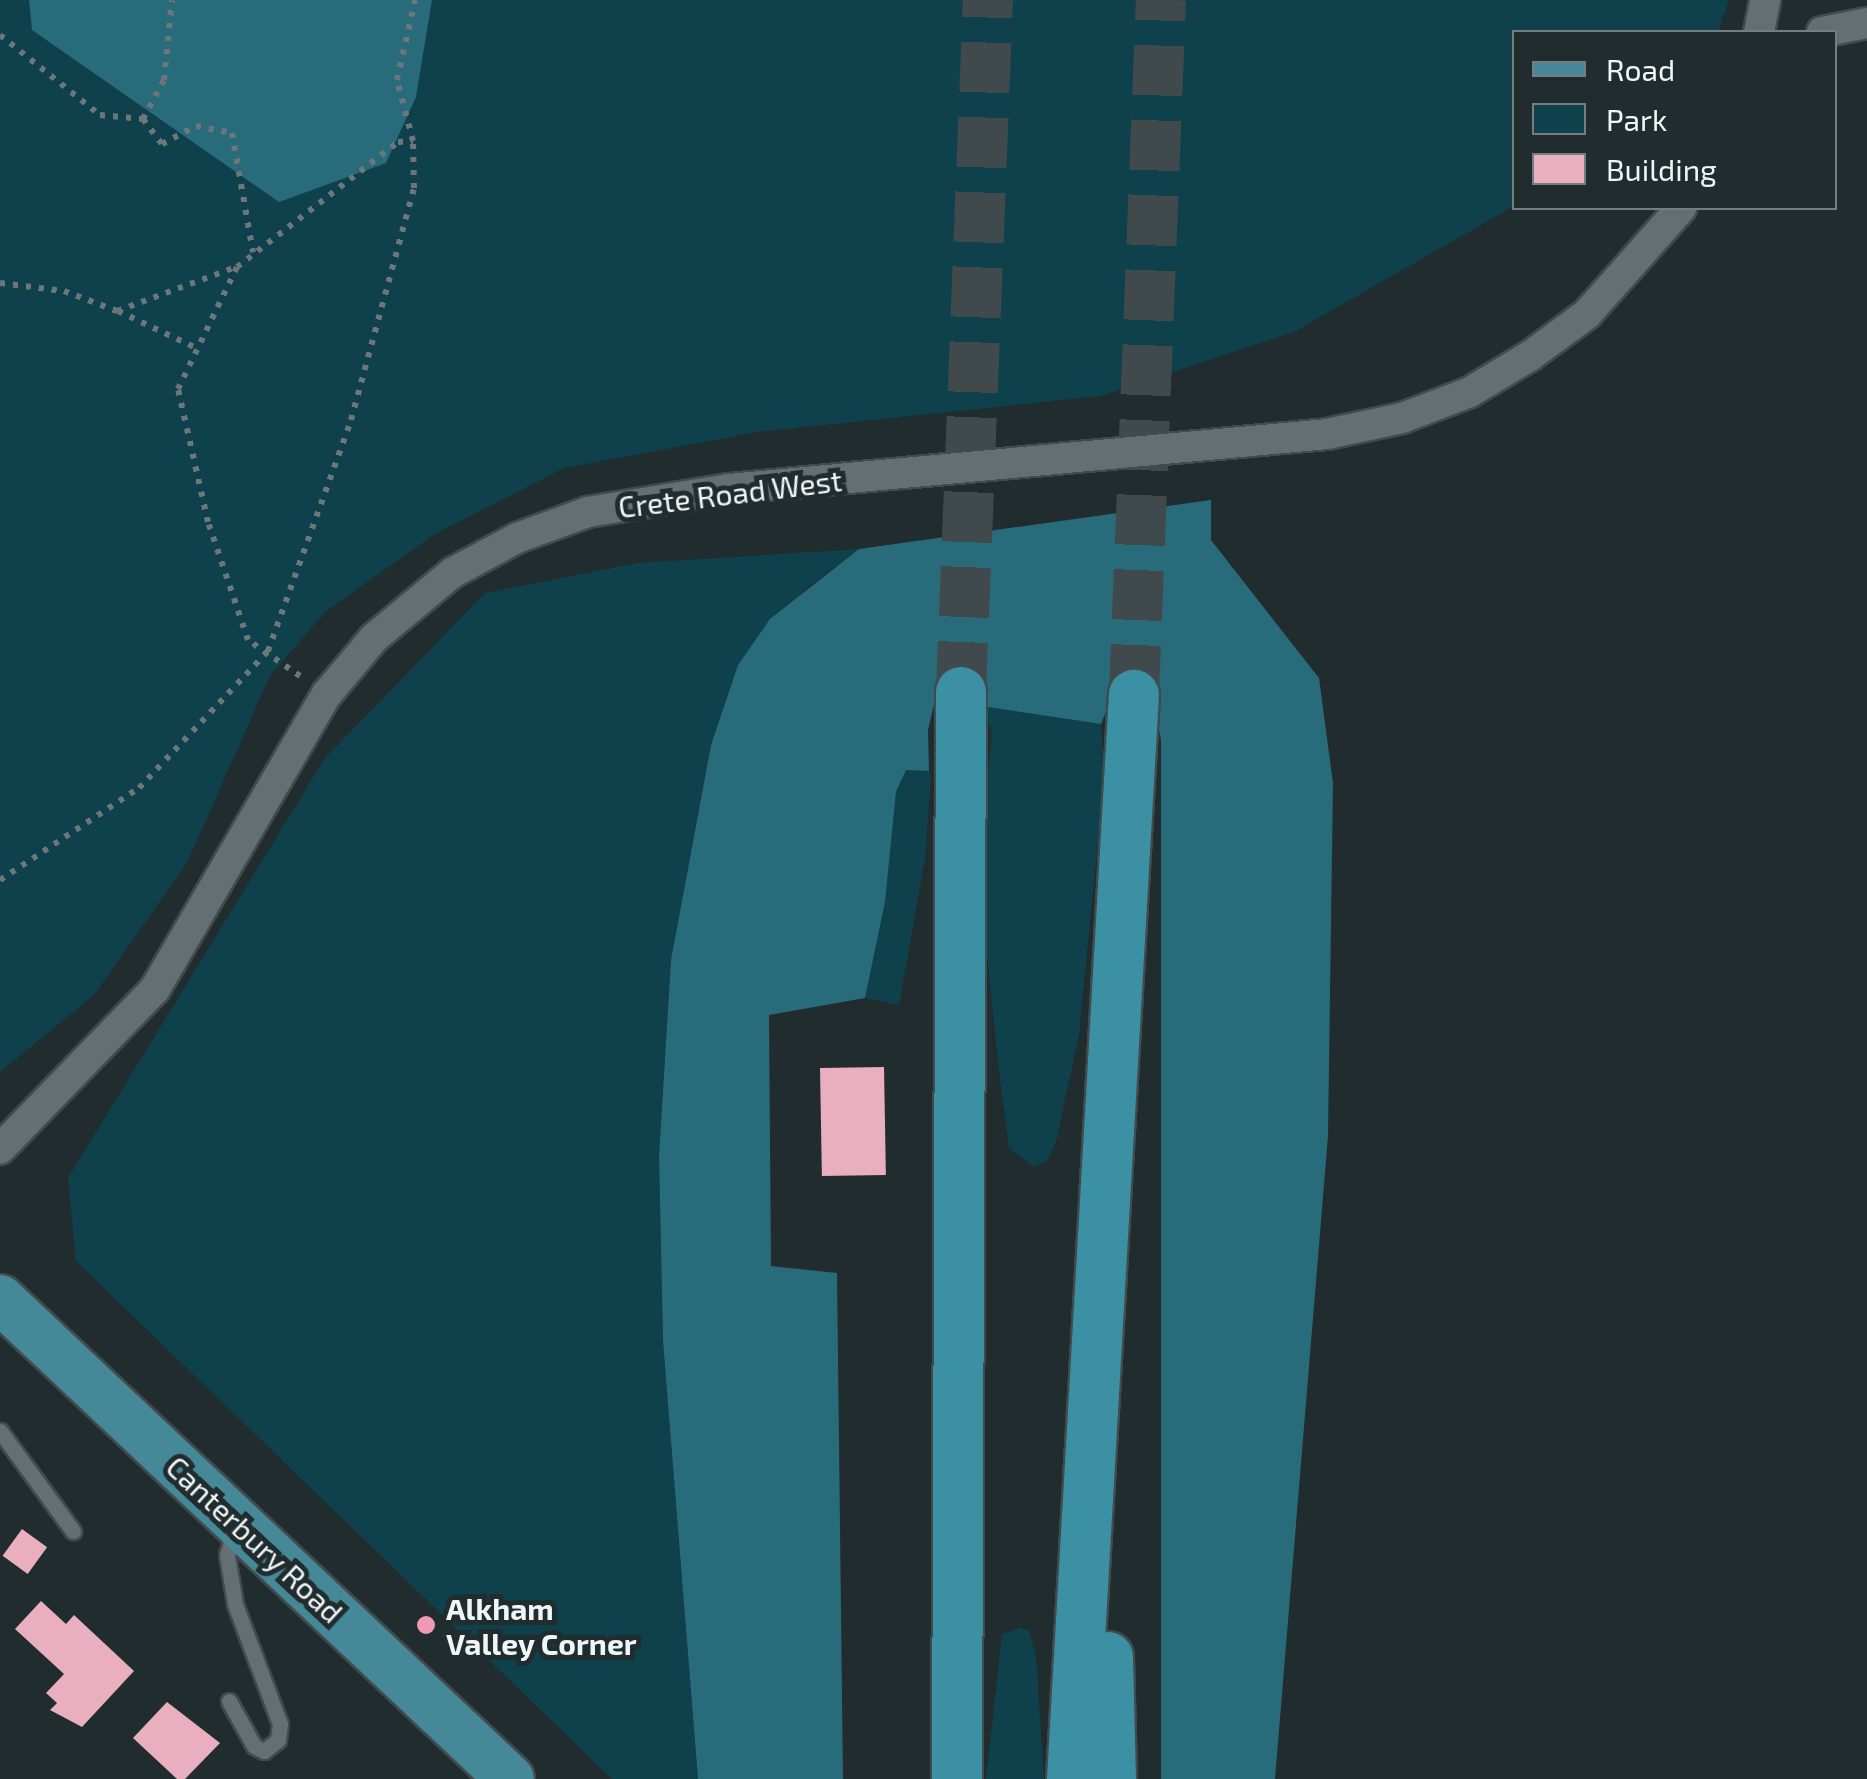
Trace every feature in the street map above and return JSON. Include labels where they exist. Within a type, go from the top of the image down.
[{"type":"highway","points":[[957,1779],[961,692]]},
{"type":"highway","points":[[1072,1779],[1134,695]]},
{"type":"highway","points":[[1099,1302],[1111,1779]]},
{"type":"main road","name":"Canterbury Road","points":[[0,1299],[510,1779]]},
{"type":"street","points":[[1760,30],[1765,0]]},
{"type":"street","points":[[1832,30],[1867,23]]},
{"type":"street","name":"Crete Road West","points":[[0,1150],[155,989],[328,694],[374,638],[452,573],[517,538],[606,509],[730,489],[1328,434],[1402,418],[1470,392],[1530,356],[1586,314],[1679,210]]},
{"type":"lane","points":[[0,1431],[73,1531]]},
{"type":"lane","points":[[229,1701],[254,1746],[264,1750],[278,1740],[280,1724],[235,1604],[227,1555],[237,1522]]},
{"type":"path","points":[[143,119],[164,80],[172,0]]},
{"type":"path","points":[[0,880],[139,788],[268,651],[350,420],[414,188],[413,140],[396,80],[415,0]]},
{"type":"path","points":[[0,35],[100,115],[143,119],[162,144],[196,126],[232,133],[252,252]]},
{"type":"path","points":[[292,671],[248,640],[208,522],[178,388],[194,347],[237,267],[398,142],[413,140]]},
{"type":"path","points":[[116,310],[237,267]]},
{"type":"path","points":[[0,283],[64,291],[116,310],[194,347]]},
{"type":"green space","points":[[0,0],[29,0],[33,30],[416,97],[432,0],[1729,0],[1719,30],[1512,30],[1512,207],[1294,332],[1101,396],[758,432],[564,468],[435,534],[325,612],[270,676],[187,863],[94,995],[0,1072]]},
{"type":"green space","points":[[859,549],[804,591],[738,665],[711,745],[671,960],[659,1156],[663,1341],[698,1779],[612,1779],[76,1261],[68,1178],[325,758],[485,593],[637,563]]},
{"type":"green space","points":[[981,706],[1101,724],[1104,780],[1079,1035],[1056,1142],[1047,1161],[1034,1167],[1009,1148],[1000,1079],[982,909],[982,772],[988,772],[992,732]]},
{"type":"green space","points":[[906,770],[929,771],[931,778],[925,859],[899,1005],[865,998],[885,902],[896,792]]},
{"type":"green space","points":[[1020,1628],[1029,1630],[1036,1656],[1044,1779],[986,1779],[1002,1634]]},
{"type":"shaded area","points":[[29,0],[432,0],[416,97],[386,163],[279,202],[32,30]]},
{"type":"shaded area","points":[[1211,500],[1211,540],[1319,678],[1333,783],[1328,1136],[1275,1779],[1161,1779],[1161,740],[1150,686],[1117,684],[1101,724],[981,706],[938,688],[928,730],[929,771],[906,770],[896,792],[885,902],[865,998],[769,1015],[771,1266],[837,1273],[843,1779],[698,1779],[663,1341],[659,1156],[671,960],[711,745],[738,665],[770,619],[859,549]]},
{"type":"building","points":[[884,1067],[886,1175],[822,1176],[820,1068]]},
{"type":"building","points":[[22,1529],[47,1547],[28,1574],[3,1556]]},
{"type":"building","points":[[41,1601],[66,1624],[74,1615],[134,1671],[82,1727],[50,1710],[57,1703],[46,1693],[64,1674],[15,1629]]},
{"type":"building","points":[[167,1702],[220,1743],[185,1779],[177,1779],[133,1738]]},
{"type":"tunnel","points":[[961,692],[988,0]]},
{"type":"tunnel","points":[[1134,695],[1161,0]]},
{"type":"place","name":"Alkham Valley Corner","points":[[426,1625]]}]
